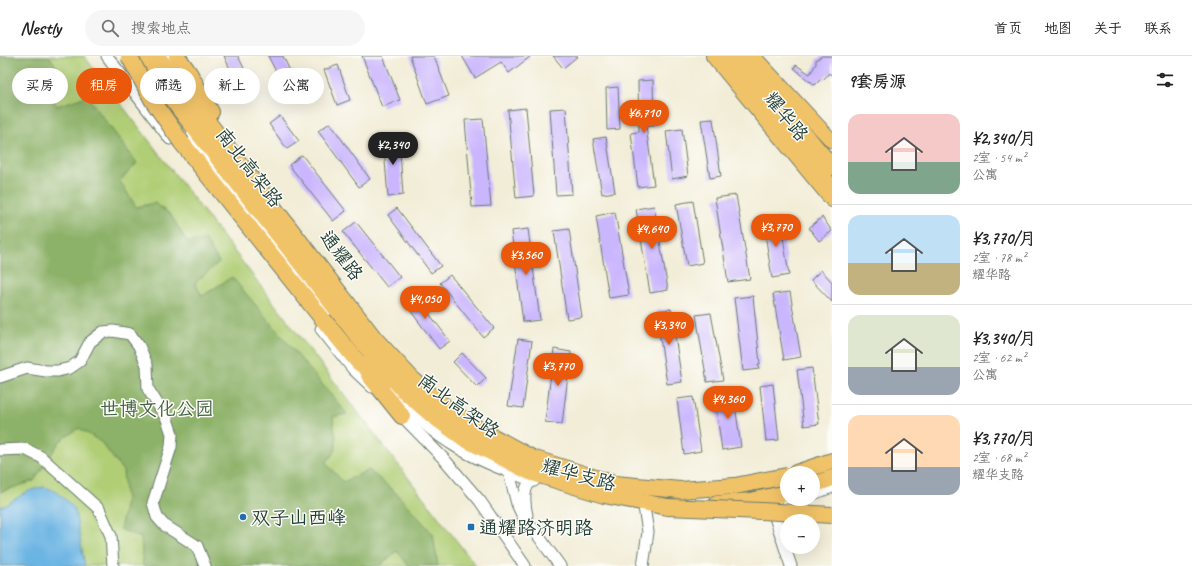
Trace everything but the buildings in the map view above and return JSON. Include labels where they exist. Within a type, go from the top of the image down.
[{"type":"highway","points":[[129,56],[153,101],[182,143],[402,416]]},
{"type":"highway","name":"南北高架路","points":[[138,56],[364,344],[404,390],[421,406],[465,439],[530,472],[604,496],[668,507],[751,501],[780,495]]},
{"type":"highway","name":"南北高架路","points":[[157,56],[374,338],[413,380],[444,406],[475,427],[532,458],[615,484],[680,490],[735,486],[780,477]]},
{"type":"highway","points":[[177,56],[189,73],[212,115]]},
{"type":"highway","points":[[725,56],[793,131],[832,167]]},
{"type":"highway","points":[[740,56],[832,188]]},
{"type":"highway","points":[[358,362],[384,381]]},
{"type":"highway","points":[[814,466],[829,460]]},
{"type":"highway","points":[[820,482],[832,478]]},
{"type":"highway","points":[[668,507],[832,515]]},
{"type":"main road","name":"耀华路","points":[[713,56],[832,200]]},
{"type":"main road","name":"耀华路","points":[[753,56],[832,141]]},
{"type":"street","points":[[107,56],[353,369],[444,459],[480,501],[525,566]]},
{"type":"street","points":[[129,56],[328,313],[384,381]]},
{"type":"street","name":"通耀路","points":[[168,56],[394,352],[420,378],[450,403],[482,426],[518,445]]},
{"type":"street","points":[[0,377],[27,368],[58,372],[70,368],[80,361],[90,342],[103,332],[114,330],[130,334],[139,346],[147,365],[148,389],[167,419],[172,434],[171,447],[153,503],[156,517],[164,525],[197,546],[205,566]]},
{"type":"street","name":"耀华支路","points":[[384,381],[412,413],[449,443],[471,455],[533,481],[606,501],[644,507],[688,509],[771,505],[780,503]]},
{"type":"street","name":"耀华支路","points":[[518,445],[558,461],[598,474],[667,484],[715,483],[763,477],[829,460]]},
{"type":"street","points":[[0,450],[25,449],[41,457],[99,509],[111,536],[113,566]]},
{"type":"street","points":[[509,472],[517,504],[524,519],[534,530],[560,566]]},
{"type":"street","points":[[533,481],[528,485],[524,503],[527,515],[534,530]]},
{"type":"street","points":[[820,491],[832,487]]},
{"type":"street","points":[[771,505],[791,566]]},
{"type":"street","points":[[643,566],[648,532],[644,507]]},
{"type":"green space","name":"世博文化公园","points":[[0,56],[84,56],[93,68],[76,68],[76,104],[121,104],[476,566],[0,566]]},
{"type":"green space","name":"世博文化公园","points":[[0,56],[49,56],[58,68],[12,68],[12,104],[56,104],[57,106],[68,104],[68,102],[76,100],[76,104],[93,104],[137,163],[120,181],[136,207],[155,203],[171,215],[187,242],[205,240],[219,262],[195,283],[202,296],[232,277],[347,414],[333,417],[336,446],[334,452],[326,463],[343,482],[369,470],[397,494],[433,534],[438,566],[409,566],[397,551],[379,566],[143,566],[141,538],[120,529],[126,502],[123,471],[101,442],[79,428],[60,441],[34,481],[0,492]]},
{"type":"water","points":[[44,487],[53,490],[65,499],[75,510],[85,566],[0,566],[0,507],[30,490]]},
{"type":"place","name":"双子山西峰","points":[[243,517]]},
{"type":"place","name":"通耀路济明路","points":[[471,527]]}]
